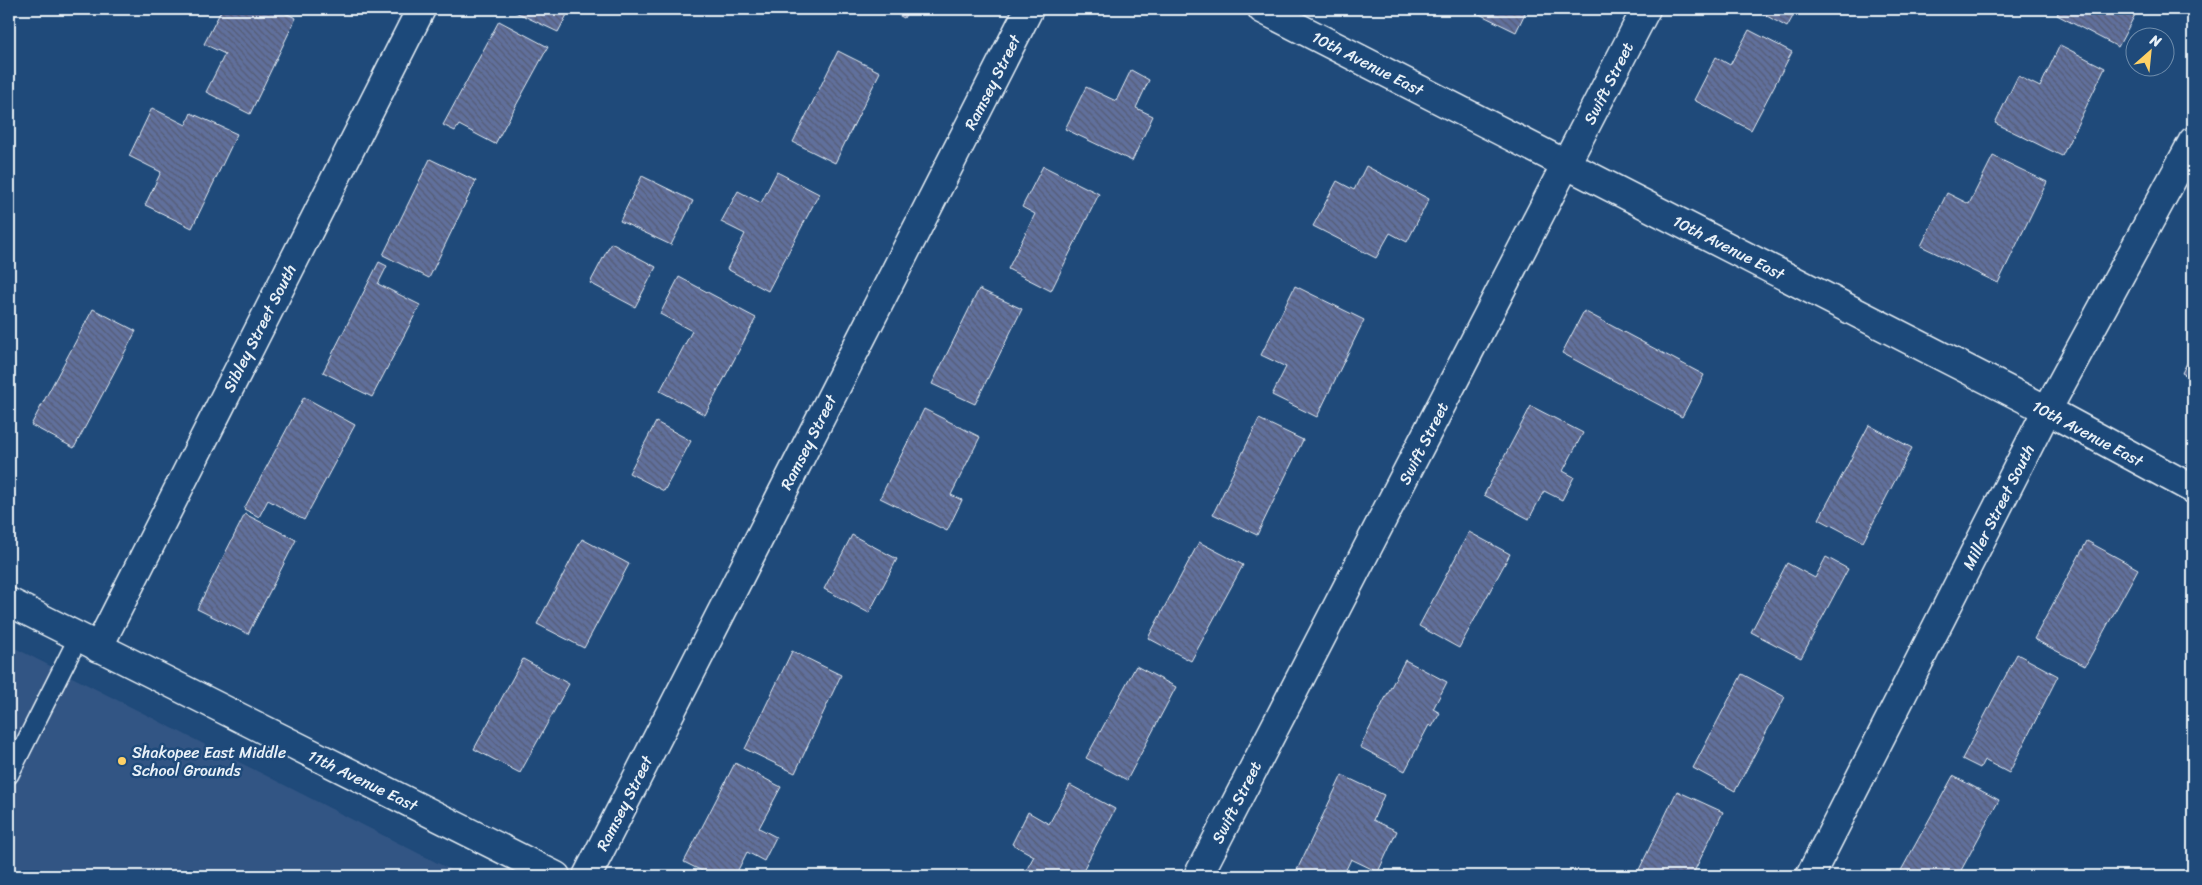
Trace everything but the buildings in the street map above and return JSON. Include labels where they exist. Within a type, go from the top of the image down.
[{"type":"street","name":"Sibley Street South","points":[[88,643],[421,9]]},
{"type":"street","name":"Ramsey Street","points":[[587,876],[1029,9]]},
{"type":"street","name":"10th Avenue East","points":[[1262,9],[2047,410],[2193,489]]},
{"type":"street","name":"Swift Street","points":[[1198,876],[1646,9]]},
{"type":"street","name":"Miller Street South","points":[[1810,876],[2047,410],[2193,141]]},
{"type":"street","name":"11th Avenue East","points":[[9,602],[556,876]]},
{"type":"lane","points":[[9,775],[88,643]]},
{"type":"shaded area","name":"Shakopee East Middle School Grounds","points":[[9,645],[463,876],[9,876]]},
{"type":"place","name":"Shakopee East Middle School Grounds","points":[[122,761]]}]
